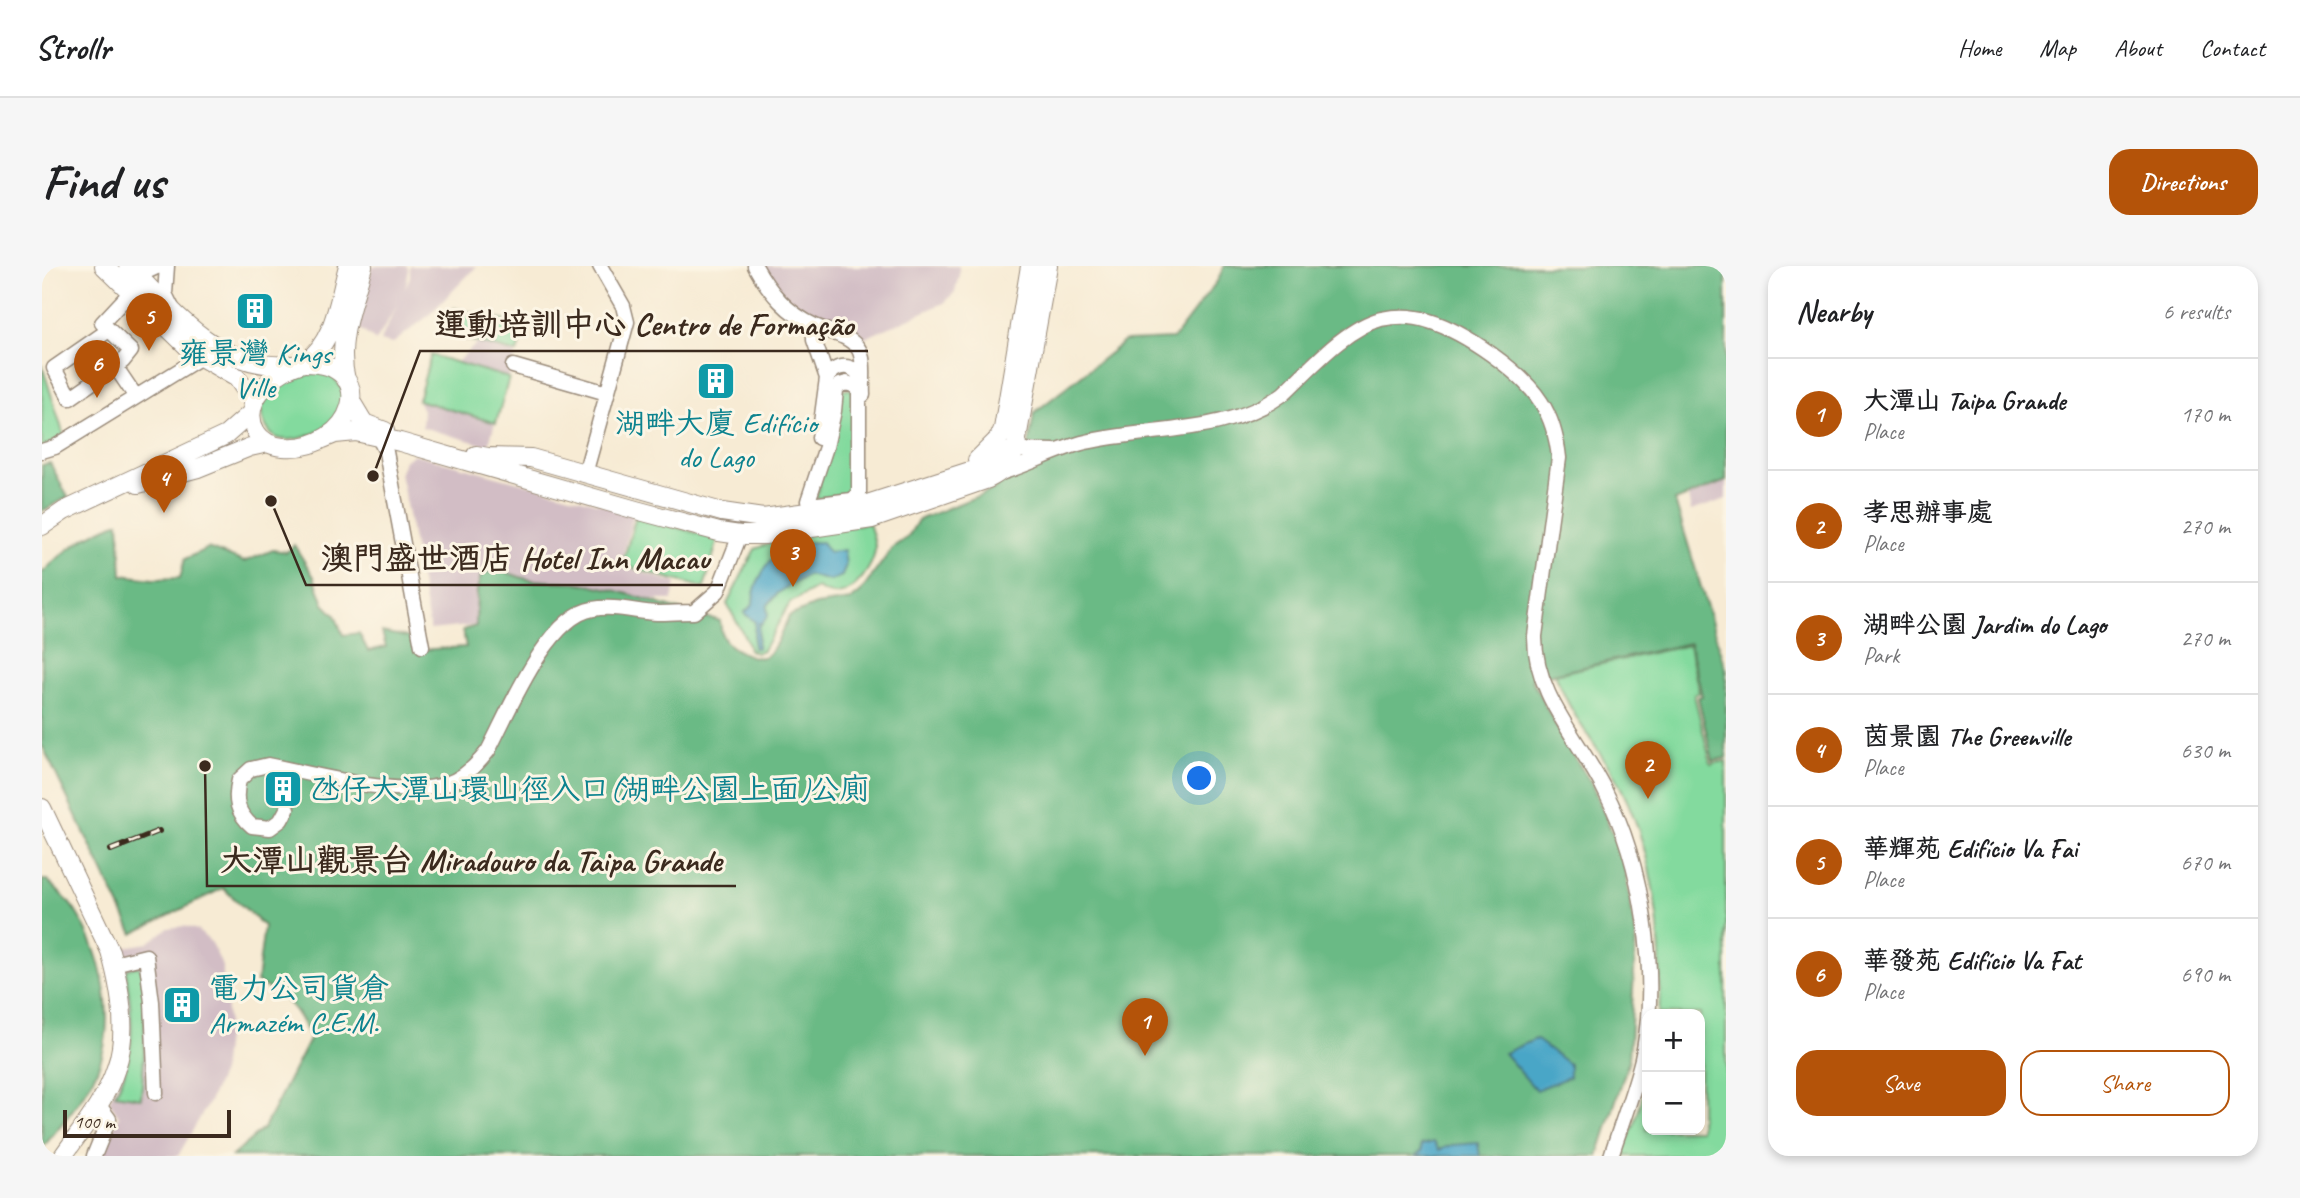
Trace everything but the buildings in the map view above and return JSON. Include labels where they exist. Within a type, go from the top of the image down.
[{"type":"main road","points":[[104,266],[194,353],[237,378],[251,397],[253,425],[258,435],[268,443]]},
{"type":"main road","points":[[128,266],[202,338],[226,354],[255,364],[332,367],[346,380]]},
{"type":"main road","points":[[179,465],[226,435],[252,410],[262,389],[282,371],[299,364],[320,348],[331,327],[348,266]]},
{"type":"main road","points":[[363,266],[342,356],[352,403],[364,423],[373,428],[482,457],[531,458],[722,512],[763,518],[867,504],[963,471],[973,470],[1015,450]]},
{"type":"main road","points":[[963,471],[985,454],[1003,429],[1030,266]]},
{"type":"main road","points":[[42,526],[94,496],[179,465],[268,443],[298,447],[344,432],[356,432],[388,444],[719,532],[764,535],[872,519],[1000,473],[1008,465],[1015,450],[1048,266]]},
{"type":"main road","points":[[323,439],[345,421],[352,403]]},
{"type":"main road","points":[[585,474],[584,485],[591,492],[624,501],[636,510]]},
{"type":"main road","points":[[840,524],[860,512],[867,504]]},
{"type":"main road","points":[[42,808],[47,824],[100,926],[114,964],[119,992],[121,1051],[110,1083],[63,1156]]},
{"type":"street","points":[[128,266],[142,272],[159,266]]},
{"type":"street","points":[[167,266],[164,294],[172,308]]},
{"type":"street","points":[[585,474],[627,322],[623,306],[600,266]]},
{"type":"street","points":[[755,266],[771,293],[784,306],[814,326],[852,341],[862,356],[859,494],[852,500],[810,505],[808,501],[834,411],[836,390],[847,383],[861,385]]},
{"type":"street","points":[[109,330],[54,368],[70,398],[115,366],[131,351],[102,323],[131,292]]},
{"type":"street","points":[[1000,473],[1086,442],[1248,414],[1283,394],[1356,331],[1380,320],[1427,320],[1448,329],[1522,380],[1541,402],[1554,429],[1559,458],[1535,636],[1536,662],[1551,699],[1614,810],[1635,870],[1644,927],[1647,965],[1645,1036],[1639,1069],[1611,1156]]},
{"type":"street","points":[[790,514],[807,483],[818,444],[827,378],[814,340],[814,326]]},
{"type":"street","points":[[42,451],[55,447],[201,357]]},
{"type":"street","points":[[115,366],[136,397]]},
{"type":"street","points":[[513,366],[607,393]]},
{"type":"street","points":[[827,378],[834,369],[845,366],[855,370],[861,385],[867,504]]},
{"type":"street","points":[[388,444],[422,646]]},
{"type":"street","points":[[1015,450],[1059,451]]},
{"type":"street","points":[[287,809],[281,820],[270,828],[252,827],[237,805],[239,780],[251,769],[268,765],[397,789],[432,788],[452,782],[480,761],[488,751],[536,659],[564,624],[575,615],[595,608],[657,613],[694,612],[718,591],[740,535]]},
{"type":"street","points":[[114,964],[146,956],[152,1002],[156,1093]]},
{"type":"street","points":[[94,1156],[109,1116],[96,1108]]},
{"type":"shaded area","points":[[372,266],[407,266],[409,270],[405,289],[410,277],[410,266],[477,266],[428,316],[392,344],[380,341],[398,304],[376,341],[357,327]]},
{"type":"shaded area","points":[[761,266],[959,266],[959,275],[955,292],[944,303],[867,337],[855,339],[815,321],[787,300]]},
{"type":"shaded area","points":[[480,341],[519,344],[488,446],[422,427],[423,410],[417,398]]},
{"type":"shaded area","points":[[414,454],[634,513],[620,566],[676,583],[672,600],[623,600],[564,616],[430,630],[400,472],[404,461]]},
{"type":"shaded area","points":[[1726,482],[1726,499],[1691,511],[1688,497]]},
{"type":"shaded area","name":"電力公司貨倉 Armazém C.E.M.","points":[[185,926],[197,930],[212,943],[222,966],[228,1020],[222,1072],[210,1100],[178,1156],[101,1156],[119,1116],[109,1101],[122,1074],[116,949],[148,943],[168,928]]},
{"type":"green space","points":[[1224,266],[1726,266],[1726,481],[1675,501],[1726,670],[1726,758],[1713,761],[1698,697],[1702,696],[1690,643],[1531,679],[1563,739],[1592,785],[1623,858],[1636,937],[1629,1060],[1598,1156],[232,1156],[264,1128],[310,1038],[289,1004],[257,982],[264,926],[223,888],[133,934],[42,745],[42,573],[51,564],[87,537],[119,522],[122,575],[153,579],[180,578],[185,559],[208,548],[244,562],[273,550],[287,552],[294,545],[314,577],[324,604],[335,615],[343,635],[359,633],[368,651],[386,647],[382,632],[411,638],[417,650],[466,647],[463,630],[476,626],[477,590],[481,575],[502,571],[524,579],[580,583],[609,589],[717,620],[720,621],[723,637],[731,646],[750,656],[762,657],[774,647],[789,616],[816,605],[851,600],[860,593],[893,547],[908,537],[918,520],[993,490],[1022,468],[1027,456],[1034,413],[1125,341],[1173,339],[1218,280]]},
{"type":"green space","points":[[454,308],[525,326],[517,353],[446,334]]},
{"type":"green space","points":[[431,355],[509,378],[496,423],[418,400]]},
{"type":"green space","points":[[42,365],[65,439],[42,447]]},
{"type":"green space","points":[[323,372],[331,374],[344,391],[344,405],[339,414],[324,428],[304,437],[275,437],[263,419],[265,398],[281,384],[292,379]]},
{"type":"green space","points":[[853,389],[856,487],[848,493],[816,499],[839,390]]},
{"type":"green space","points":[[50,463],[68,497],[42,511],[42,465]]},
{"type":"green space","points":[[636,516],[718,539],[704,588],[622,565]]},
{"type":"green space","points":[[869,523],[874,540],[874,557],[857,584],[838,594],[817,588],[790,603],[763,650],[756,653],[749,650],[727,604],[755,549],[790,536]]},
{"type":"green space","points":[[1689,645],[1699,693],[1694,694],[1711,764],[1726,761],[1726,1156],[1621,1156],[1642,1098],[1642,1135],[1705,1135],[1705,1009],[1659,1009],[1660,957],[1655,899],[1642,843],[1622,790],[1577,718],[1555,674]]},
{"type":"green space","points":[[42,880],[47,880],[70,903],[86,929],[100,968],[107,1010],[103,1051],[92,1081],[42,1149]]},
{"type":"green space","points":[[137,966],[143,971],[145,1003],[141,1098],[115,1094],[130,1049],[131,1018],[126,970]]},
{"type":"water","points":[[822,542],[829,552],[844,550],[846,565],[842,576],[830,581],[808,575],[778,593],[767,606],[768,616],[759,623],[757,648],[753,648],[755,622],[744,613],[753,605],[759,579],[769,563],[789,545]]},
{"type":"water","points":[[1536,1039],[1569,1064],[1569,1077],[1536,1090],[1504,1053]]},
{"type":"water","points":[[1434,1142],[1439,1150],[1452,1145],[1478,1143],[1480,1156],[1416,1156],[1422,1151],[1421,1145]]},
{"type":"railway","points":[[111,850],[159,831]]},
{"type":"place","name":"雍景灣 Kings Ville","points":[[255,311]]},
{"type":"place","name":"華輝苑 Edifício Va Fai","points":[[149,351]]},
{"type":"place","name":"湖畔大廈 Edifício do Lago","points":[[716,381]]},
{"type":"place","name":"華發苑 Edifício Va Fat","points":[[97,398]]},
{"type":"place","name":"運動培訓中心 Centro de Formação","points":[[373,476]]},
{"type":"place","name":"澳門盛世酒店 Hotel Inn Macau","points":[[271,501]]},
{"type":"place","name":"茵景園 The Greenville","points":[[164,513]]},
{"type":"place","name":"湖畔公園 Jardim do Lago","points":[[793,587]]},
{"type":"place","name":"大潭山觀景台 Miradouro da Taipa Grande","points":[[205,766]]},
{"type":"place","name":"氹仔大潭山環山徑入口(湖畔公園上面)公廁","points":[[283,789]]},
{"type":"place","name":"孝思辦事處","points":[[1648,799]]},
{"type":"place","name":"電力公司貨倉 Armazém C.E.M.","points":[[182,1005]]},
{"type":"place","name":"大潭山 Taipa Grande","points":[[1145,1056]]}]
